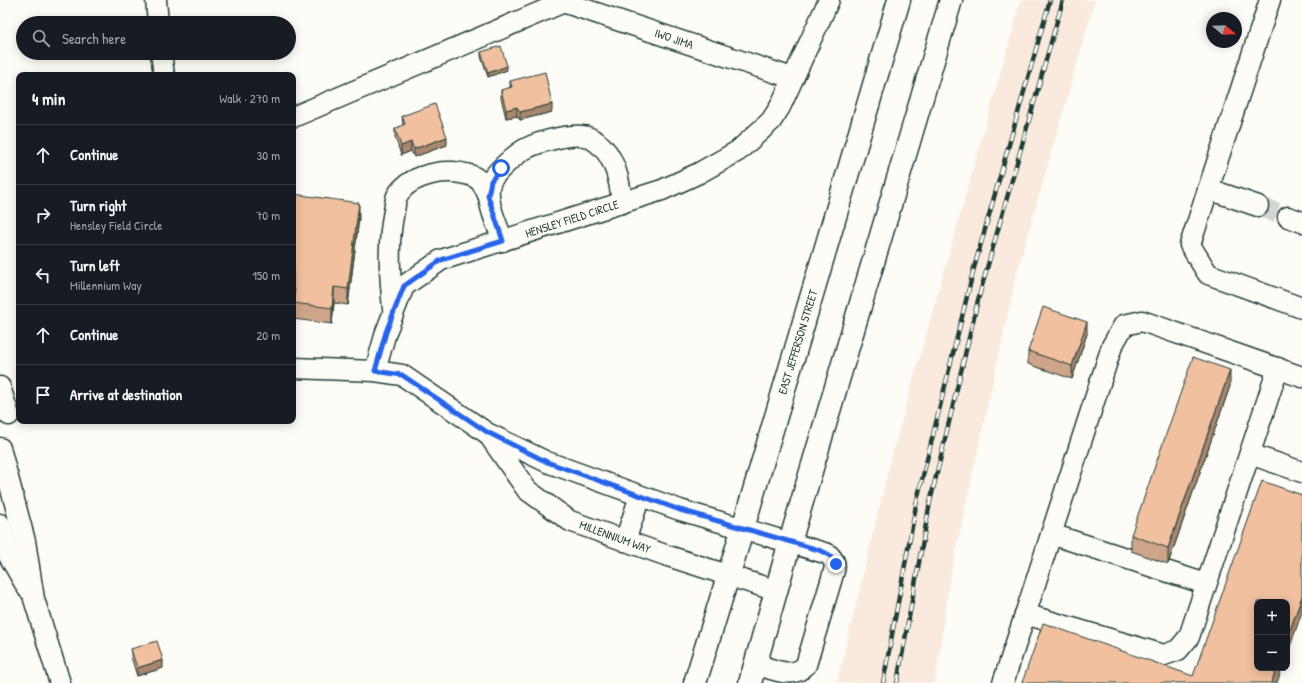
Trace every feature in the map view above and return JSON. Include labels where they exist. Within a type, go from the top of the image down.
[{"type":"main road","name":"EAST JEFFERSON STREET","points":[[695,683],[743,528],[899,0]]},
{"type":"main road","points":[[753,674],[790,542],[951,0]]},
{"type":"street","points":[[156,0],[157,16]]},
{"type":"street","name":"HENSLEY FIELD CIRCLE","points":[[375,371],[386,332],[404,286],[441,260],[662,190],[687,179],[738,151],[771,121],[780,107],[829,0]]},
{"type":"street","points":[[1270,0],[1190,245],[1208,274],[1302,308]]},
{"type":"street","points":[[296,116],[560,1]]},
{"type":"street","name":"IWO JIMA","points":[[560,1],[609,8],[792,78]]},
{"type":"street","points":[[162,60],[164,72]]},
{"type":"street","points":[[488,196],[491,181],[501,168],[525,149],[564,136],[570,136],[589,137],[608,153],[621,182],[622,203]]},
{"type":"street","points":[[394,312],[389,258],[392,220],[397,196],[407,183],[441,171],[466,174],[483,182],[503,241]]},
{"type":"street","points":[[1208,189],[1258,206]]},
{"type":"street","points":[[1003,683],[1112,346],[1124,325],[1142,321],[1302,377]]},
{"type":"street","name":"MILLENNIUM WAY","points":[[296,368],[375,371],[402,375],[487,432],[547,462],[680,510],[828,554],[834,559],[836,564],[806,665],[801,671],[793,673],[753,674]]},
{"type":"street","points":[[1025,614],[1164,655],[1178,650],[1189,636],[1278,368]]},
{"type":"street","points":[[0,387],[9,415]]},
{"type":"street","name":"MILLENNIUM WAY","points":[[487,432],[527,490],[570,521],[728,577],[777,591]]},
{"type":"street","points":[[0,448],[25,541],[34,599],[60,683]]},
{"type":"street","points":[[1250,454],[1302,472]]},
{"type":"street","points":[[625,541],[640,496]]},
{"type":"street","points":[[0,524],[4,558],[34,599]]},
{"type":"street","points":[[1051,534],[1206,584]]},
{"type":"shaded area","points":[[1021,0],[1095,0],[1017,272],[950,577],[935,683],[837,683],[891,458]]},
{"type":"building","points":[[501,46],[507,66],[488,73],[481,52]]},
{"type":"building","points":[[545,72],[552,104],[520,112],[517,107],[506,110],[501,90],[512,87],[510,81]]},
{"type":"building","points":[[435,104],[447,137],[414,149],[411,142],[401,146],[395,129],[405,124],[402,116]]},
{"type":"building","points":[[296,194],[359,203],[348,289],[334,287],[332,308],[296,303]]},
{"type":"building","points":[[1043,307],[1087,322],[1072,366],[1028,351]]},
{"type":"building","points":[[1193,357],[1230,370],[1168,548],[1131,535]]},
{"type":"building","points":[[1262,481],[1302,495],[1302,596],[1290,630],[1290,599],[1254,599],[1254,671],[1276,671],[1271,683],[1022,683],[1043,623],[1193,676]]},
{"type":"building","points":[[157,641],[163,660],[137,668],[131,649]]},
{"type":"tunnel","points":[[1258,206],[1288,217]]},
{"type":"railway","points":[[883,683],[917,500],[974,268],[1050,0]]},
{"type":"railway","points":[[897,683],[930,502],[978,300],[1063,0]]},
{"type":"route","points":[[501,168],[491,181],[488,196],[503,241],[441,260],[404,286],[386,332],[375,371],[402,375],[425,392],[487,432],[547,462],[680,510],[819,550],[828,554],[834,559],[836,564]]}]
